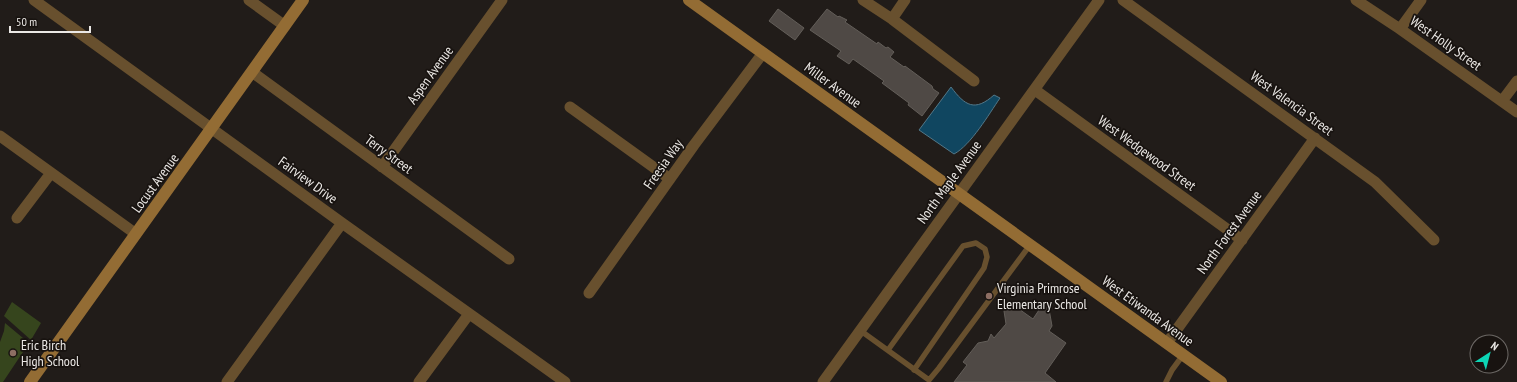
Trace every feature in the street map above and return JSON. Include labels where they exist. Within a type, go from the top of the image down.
[{"type":"street","name":"Fairview Drive","points":[[34,0],[565,382]]},
{"type":"street","points":[[249,0],[284,26]]},
{"type":"street","name":"Locust Avenue","points":[[30,382],[303,0]]},
{"type":"street","name":"Aspen Avenue","points":[[382,167],[502,0]]},
{"type":"street","name":"Miller Avenue","points":[[689,0],[960,194]]},
{"type":"street","points":[[863,0],[892,19],[974,81]]},
{"type":"street","points":[[892,19],[905,0]]},
{"type":"street","name":"North Maple Avenue","points":[[823,382],[1099,0]]},
{"type":"street","name":"West Valencia Street","points":[[1123,0],[1375,182],[1434,240]]},
{"type":"street","name":"West Holly Street","points":[[1356,0],[1400,29],[1517,112]]},
{"type":"street","points":[[1400,29],[1421,0]]},
{"type":"street","name":"Freesia Way","points":[[589,293],[694,145],[764,53]]},
{"type":"street","name":"Terry Street","points":[[252,72],[509,259]]},
{"type":"street","points":[[1502,102],[1517,81]]},
{"type":"street","name":"West Wedgewood Street","points":[[1035,90],[1242,240]]},
{"type":"street","points":[[570,107],[670,179]]},
{"type":"street","points":[[0,136],[136,234]]},
{"type":"street","name":"North Forest Avenue","points":[[1167,343],[1315,138]]},
{"type":"street","points":[[17,218],[51,173]]},
{"type":"street","name":"West Etiwanda Avenue","points":[[960,194],[1221,382]]},
{"type":"street","points":[[227,382],[342,223]]},
{"type":"street","points":[[419,382],[469,314]]},
{"type":"lane","points":[[888,350],[962,246],[976,243],[985,249],[987,258],[984,268],[914,370]]},
{"type":"lane","points":[[860,331],[929,380],[1030,245]]},
{"type":"lane","points":[[1166,382],[1172,370],[1183,355]]},
{"type":"green space","points":[[12,302],[41,323],[31,340],[4,316]]},
{"type":"green space","points":[[5,323],[29,343],[3,382],[0,382],[0,342]]},
{"type":"water","points":[[951,87],[961,99],[971,104],[981,104],[994,95],[1000,98],[973,137],[967,144],[954,154],[919,130]]},
{"type":"building","points":[[778,9],[804,28],[795,40],[769,21]]},
{"type":"building","points":[[827,9],[838,17],[839,16],[847,20],[845,22],[877,44],[878,42],[886,48],[888,47],[894,52],[890,57],[904,67],[905,66],[939,93],[922,116],[908,105],[909,103],[882,83],[884,81],[853,59],[849,64],[837,56],[841,51],[810,30]]},
{"type":"building","points":[[1009,302],[1033,319],[1043,304],[1049,309],[1052,326],[1049,331],[1066,343],[1045,373],[1056,382],[954,382],[967,365],[963,362],[978,343],[988,341],[991,334],[994,338],[1006,324],[1004,311]]},
{"type":"place","name":"Virginia Primrose Elementary School","points":[[989,296]]},
{"type":"place","name":"Eric Birch High School","points":[[13,353]]}]
